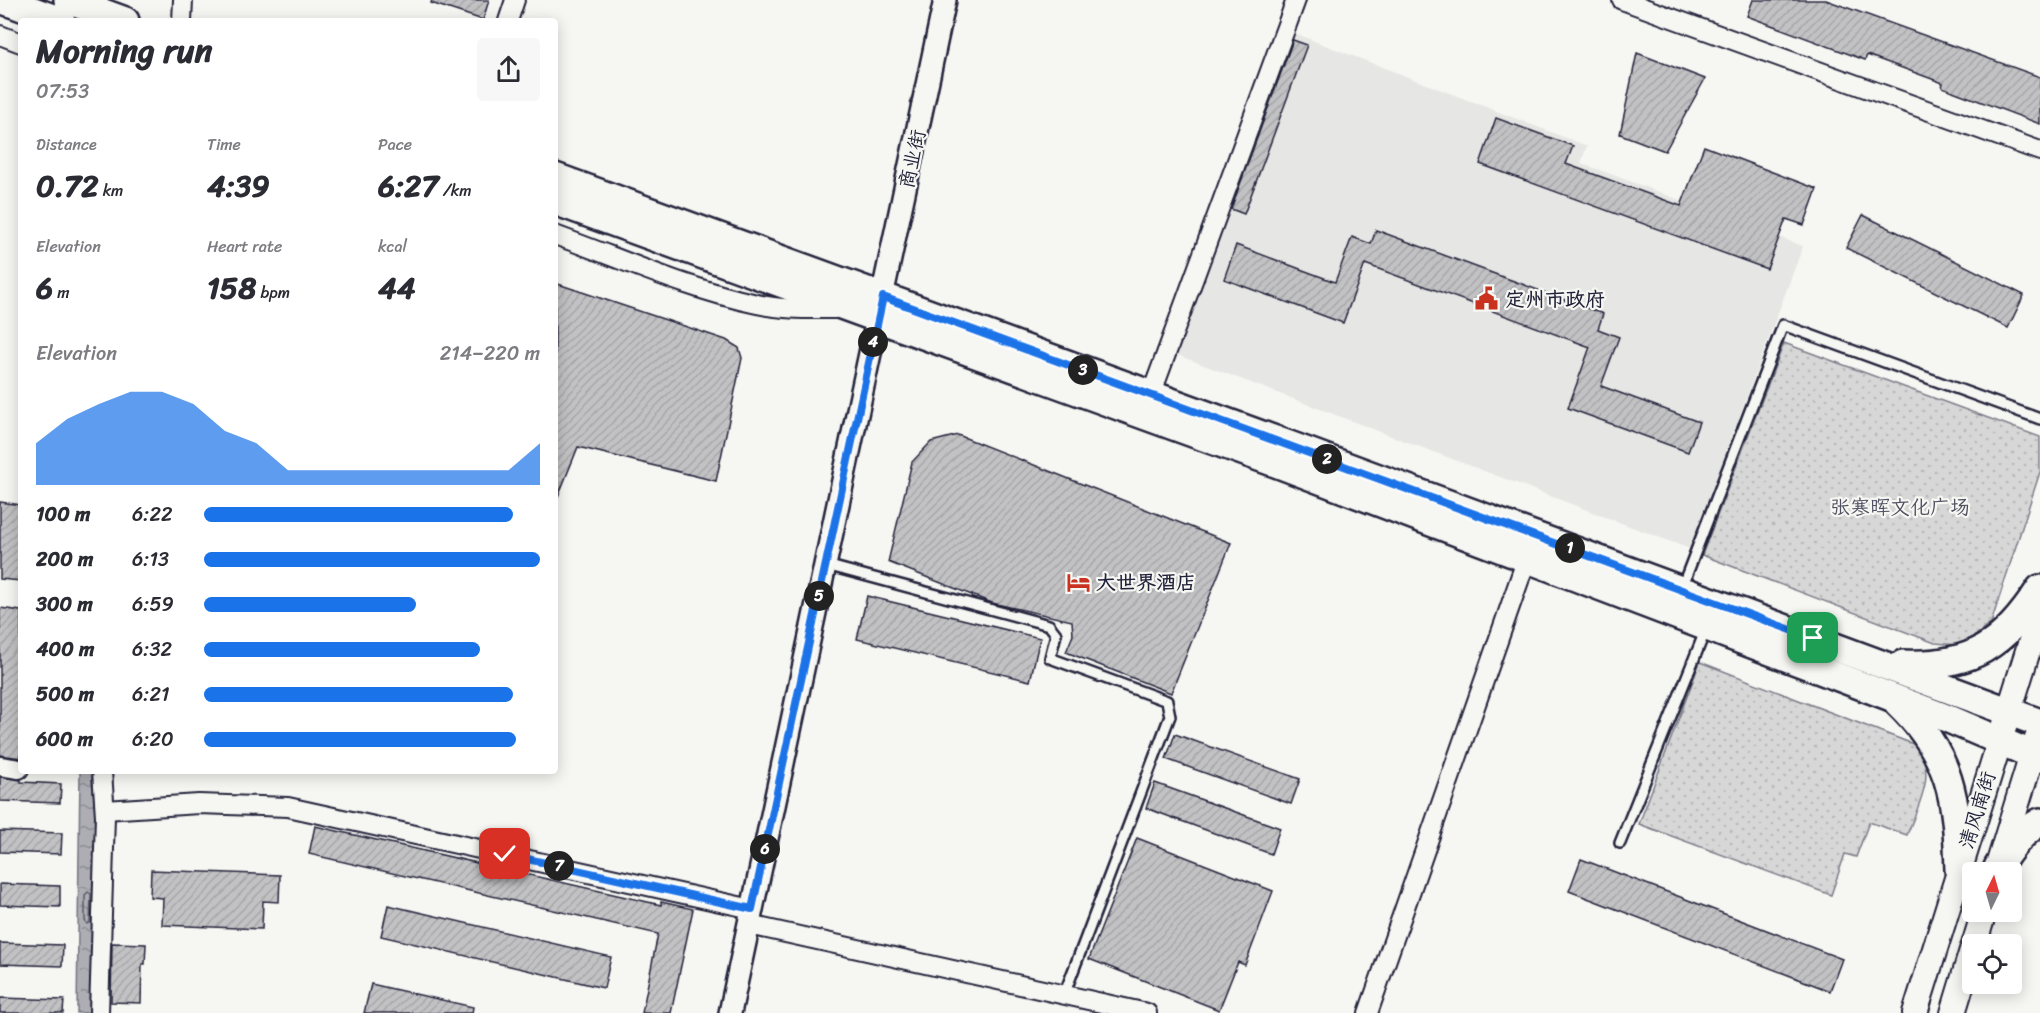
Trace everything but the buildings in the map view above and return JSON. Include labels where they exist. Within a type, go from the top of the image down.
[{"type":"main road","points":[[3,0],[53,18]]},
{"type":"main road","points":[[68,0],[117,18]]},
{"type":"main road","points":[[558,178],[1281,465],[1893,698],[2036,756]]},
{"type":"main road","points":[[558,202],[853,309],[881,308],[1151,395],[2040,723]]},
{"type":"main road","points":[[1879,662],[1932,665],[1954,662],[1969,656],[1990,645],[2011,627],[2040,589]]},
{"type":"main road","name":"清风南街","points":[[1915,1013],[1998,740],[2040,612]]},
{"type":"main road","points":[[1893,698],[1923,730],[1950,780],[1956,816],[1959,870]]},
{"type":"main road","name":"清风南街","points":[[2000,862],[2036,756],[2040,729]]},
{"type":"main road","points":[[2002,862],[2010,847],[2027,830],[2040,822]]},
{"type":"main road","points":[[1953,1013],[1962,983]]},
{"type":"street","points":[[182,18],[183,0]]},
{"type":"street","points":[[509,18],[515,0]]},
{"type":"street","name":"商业街","points":[[730,1013],[945,0]]},
{"type":"street","points":[[1151,395],[1296,0]]},
{"type":"street","points":[[1622,0],[2040,152]]},
{"type":"street","points":[[0,35],[18,42]]},
{"type":"street","points":[[558,236],[723,295],[757,304],[788,309],[853,309]]},
{"type":"street","points":[[1368,1013],[1527,558]]},
{"type":"street","points":[[0,766],[18,769]]},
{"type":"street","points":[[99,1013],[105,810],[102,774]]},
{"type":"street","points":[[105,810],[199,804],[288,807],[750,917],[1064,995],[1147,1013]]},
{"type":"lane","points":[[1681,590],[1783,325],[2040,419]]},
{"type":"lane","points":[[826,566],[1049,625],[1056,634],[1050,658],[1167,701],[1170,716],[1064,995]]},
{"type":"lane","points":[[1620,843],[1707,627]]},
{"type":"shaded area","name":"定州市政府","points":[[1291,32],[1587,146],[1581,163],[1803,246],[1690,549],[1172,353]]},
{"type":"green space","name":"张寒晖文化广场","points":[[1784,343],[2040,437],[2040,472],[1991,623],[1969,641],[1958,645],[1935,643],[1702,555]]},
{"type":"green space","points":[[1700,662],[1913,744],[1921,754],[1926,776],[1921,800],[1907,835],[1869,822],[1856,857],[1845,854],[1831,895],[1639,824]]},
{"type":"water","points":[[80,774],[91,774],[96,819],[97,906],[92,1013],[77,1013]]},
{"type":"place","name":"定州市政府","points":[[1487,299]]},
{"type":"place","name":"大世界酒店","points":[[1078,582]]},
{"type":"route","points":[[505,854],[752,909],[883,297],[1813,638]]}]
